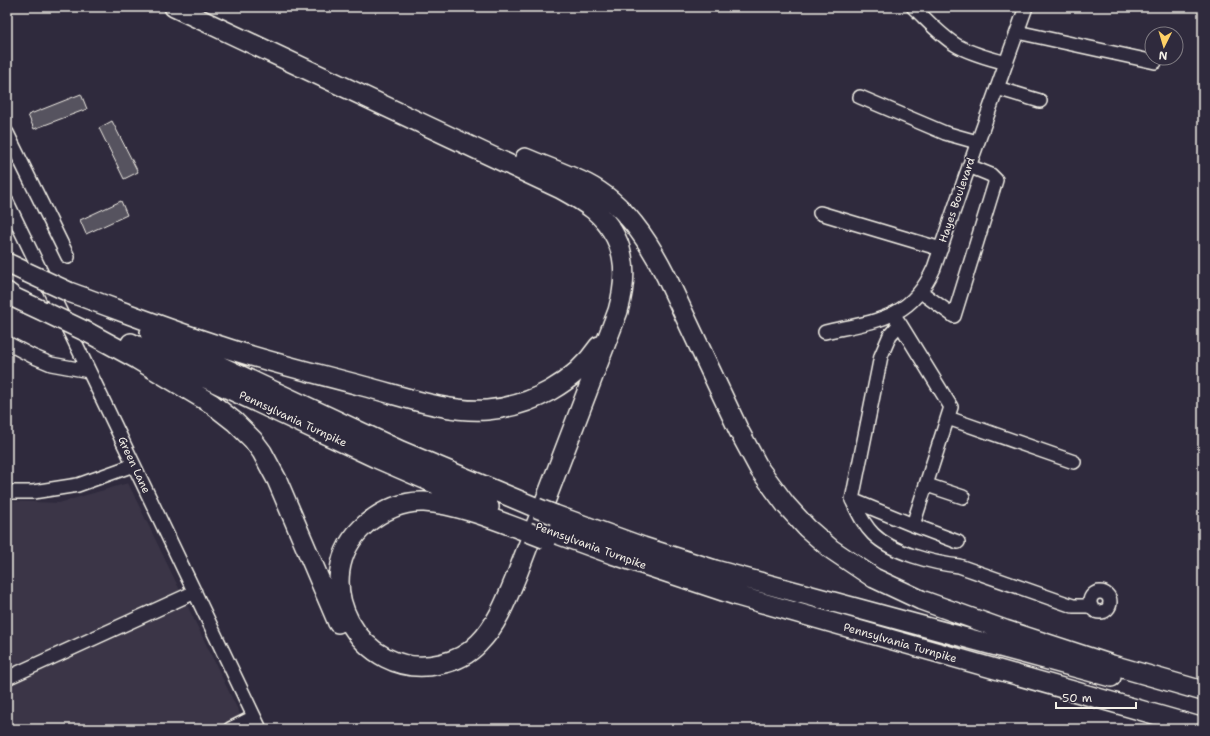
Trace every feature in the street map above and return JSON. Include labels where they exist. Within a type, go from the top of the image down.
[{"type":"highway","points":[[174,7],[561,189],[586,204],[603,218],[610,227],[619,244],[625,277],[624,288],[618,311],[611,328],[516,578],[496,619],[485,636],[479,644],[464,656],[446,663],[427,666],[407,665],[387,659],[370,649],[356,634],[346,616],[340,595],[341,566],[344,555],[362,528],[370,521],[390,509],[410,502],[436,503],[477,514],[532,521],[550,528]]},
{"type":"highway","points":[[197,7],[372,86],[541,165],[588,184],[601,193],[626,215],[644,236],[657,256],[738,431],[760,470],[786,505],[807,528],[831,550],[874,578],[921,600],[1005,630],[1104,662],[1203,691]]},
{"type":"highway","points":[[86,327],[212,404],[235,422],[253,440],[262,452],[278,480],[336,620],[347,638],[360,653],[381,666],[405,675],[435,676],[457,670],[476,659],[491,645],[502,628],[623,327],[633,294],[635,273],[632,252],[626,232],[620,223],[599,200],[541,165]]},
{"type":"highway","name":"Pennsylvania Turnpike","points":[[7,263],[69,292],[156,336],[372,438],[473,482],[532,521]]},
{"type":"highway","name":"Pennsylvania Turnpike","points":[[7,285],[42,306],[86,327],[436,485],[675,576],[847,628],[1203,728]]},
{"type":"highway","points":[[7,292],[15,298],[42,306]]},
{"type":"highway","points":[[69,292],[180,333],[235,351],[418,401],[467,410],[486,410],[511,406],[545,394],[566,381],[583,366],[611,328]]},
{"type":"highway","name":"Pennsylvania Turnpike","points":[[550,528],[643,547],[715,570],[1203,702]]},
{"type":"street","points":[[913,7],[941,34],[955,44],[966,50],[1006,63]]},
{"type":"street","name":"Hayes Boulevard","points":[[825,332],[876,321],[897,319],[905,307],[921,292],[934,268],[941,249],[977,142],[1026,7]]},
{"type":"street","points":[[1017,32],[1144,60]]},
{"type":"street","points":[[997,88],[1040,100]]},
{"type":"street","points":[[860,97],[945,133],[977,142]]},
{"type":"street","points":[[7,133],[68,257]]},
{"type":"street","points":[[921,292],[954,316],[996,180],[991,175],[969,166]]},
{"type":"street","name":"Green Lane","points":[[7,202],[90,371],[257,723]]},
{"type":"street","points":[[820,213],[941,249]]},
{"type":"street","points":[[897,319],[951,407],[914,525]]},
{"type":"street","points":[[897,319],[881,356],[852,500],[862,521],[874,535],[891,546],[912,555],[942,564],[959,566],[1073,606],[1091,606]]},
{"type":"street","points":[[7,343],[51,364],[90,371]]},
{"type":"street","points":[[948,418],[1074,462]]},
{"type":"street","points":[[7,492],[33,492],[78,485],[134,465]]},
{"type":"street","points":[[927,485],[963,497]]},
{"type":"street","points":[[852,500],[958,542]]},
{"type":"street","points":[[7,678],[195,592]]},
{"type":"street","points":[[230,729],[257,723]]},
{"type":"shaded area","points":[[128,483],[247,729],[7,729],[7,501],[59,503]]},
{"type":"building","points":[[81,94],[87,109],[34,129],[28,115]]},
{"type":"building","points":[[112,121],[138,172],[124,179],[99,128]]},
{"type":"building","points":[[121,201],[127,215],[86,234],[80,220]]}]
